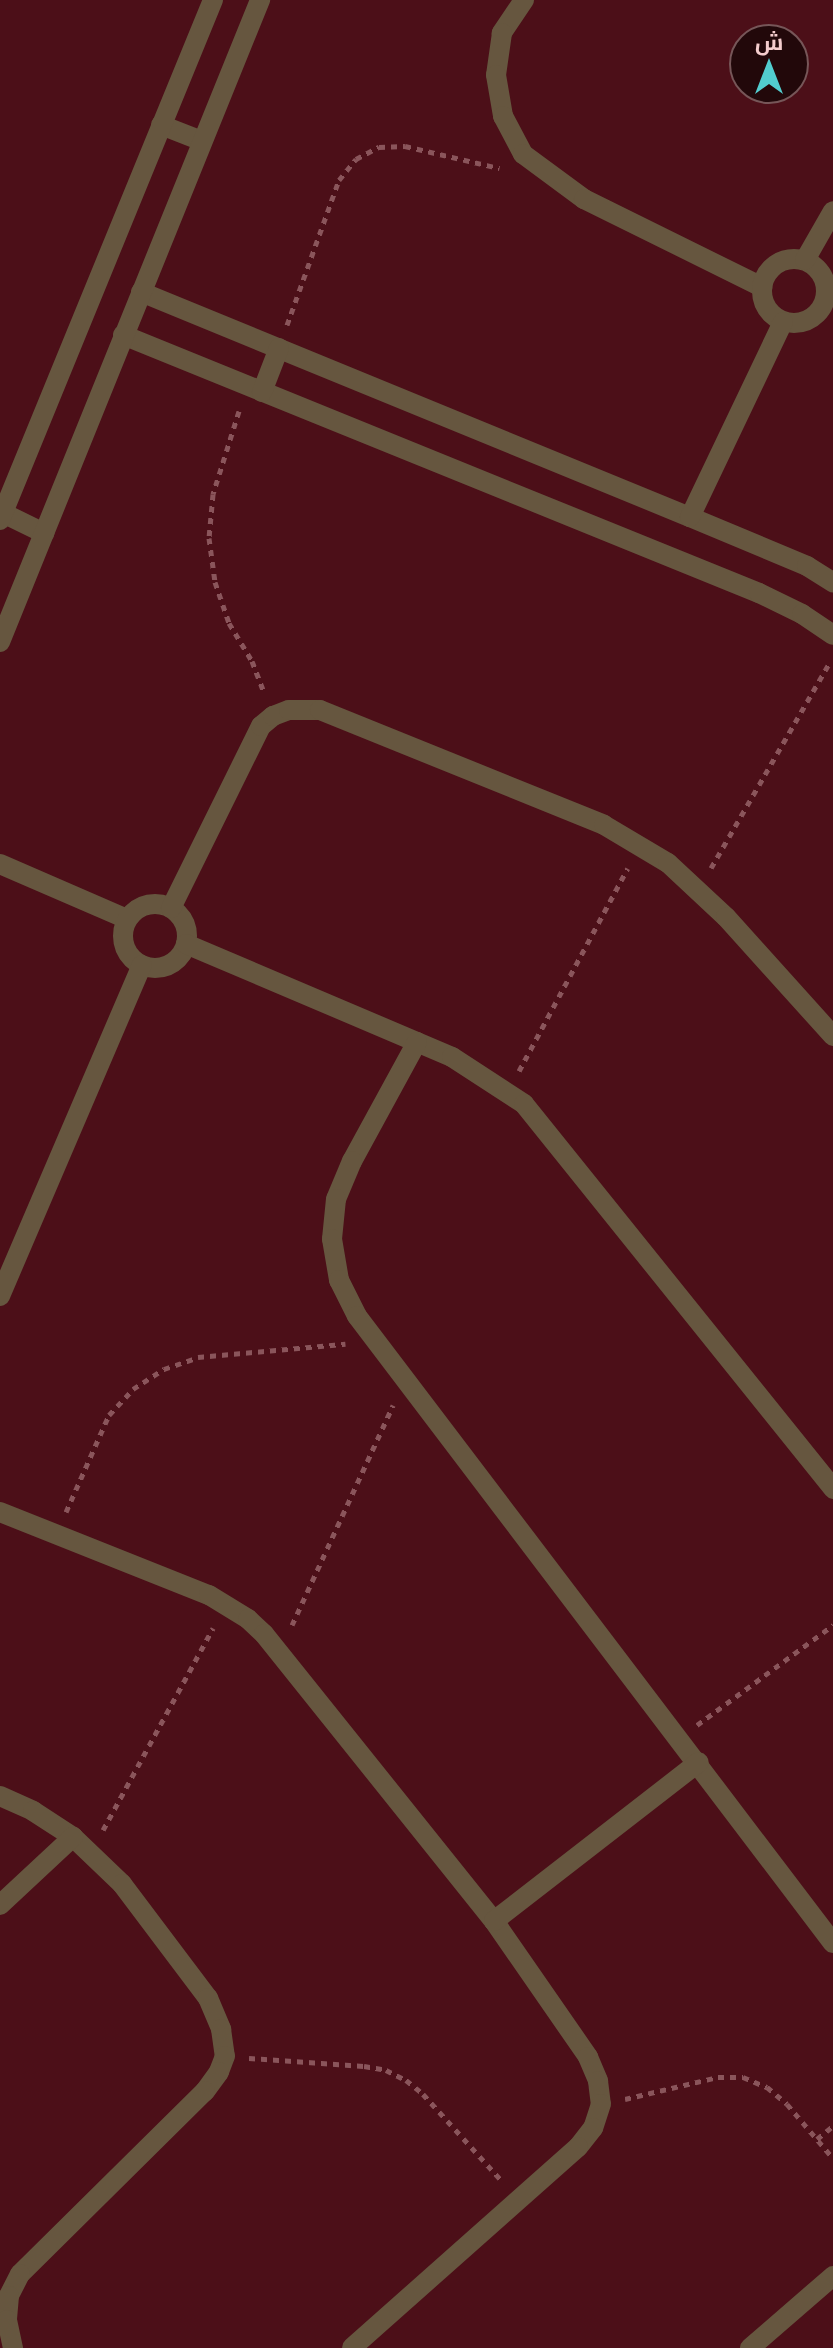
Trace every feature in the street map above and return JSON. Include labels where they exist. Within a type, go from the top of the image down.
[{"type":"street","points":[[44,533],[1,516],[213,0]]},
{"type":"street","points":[[0,642],[260,0]]},
{"type":"street","points":[[524,0],[502,33],[496,75],[503,116],[523,154],[555,181],[584,199],[762,287]]},
{"type":"street","points":[[161,125],[202,141]]},
{"type":"street","points":[[805,260],[833,211]]},
{"type":"street","points":[[783,260],[805,260],[823,275],[827,312],[805,322],[783,322],[769,311],[762,287],[765,275],[783,260]]},
{"type":"street","points":[[141,292],[807,566],[833,582]]},
{"type":"street","points":[[690,517],[783,322]]},
{"type":"street","points":[[123,335],[759,593],[802,614],[833,635]]},
{"type":"street","points":[[254,390],[279,348]]},
{"type":"street","points":[[171,908],[254,739],[273,716],[289,710],[320,710],[604,825],[668,863],[698,889],[833,1036]]},
{"type":"street","points":[[0,864],[127,919]]},
{"type":"street","points":[[147,904],[171,908],[185,923],[186,944],[183,952],[169,965],[150,968],[142,965],[124,945],[123,927],[127,919],[147,904]]},
{"type":"street","points":[[186,944],[452,1057],[508,1092],[533,1115],[833,1489]]},
{"type":"street","points":[[0,1296],[142,965]]},
{"type":"street","points":[[417,1042],[352,1161],[336,1199],[332,1239],[339,1280],[357,1316],[681,1738],[833,1943]]},
{"type":"street","points":[[0,1512],[226,1604],[248,1619],[279,1653],[494,1921],[588,2057],[598,2081],[601,2104],[593,2128],[578,2147],[352,2348]]},
{"type":"street","points":[[494,1921],[699,1762]]},
{"type":"street","points":[[0,1796],[33,1811],[73,1837],[145,1910],[208,1998],[221,2029],[225,2056],[219,2072],[205,2091],[20,2274],[9,2296],[7,2320],[13,2348]]},
{"type":"street","points":[[0,1905],[73,1837]]},
{"type":"street","points":[[750,2348],[833,2276]]},
{"type":"path","points":[[279,348],[339,180],[356,159],[379,147],[405,146],[510,170]]},
{"type":"path","points":[[254,390],[213,494],[209,538],[215,582],[229,623],[252,661],[273,716]]},
{"type":"path","points":[[698,889],[833,657]]},
{"type":"path","points":[[508,1092],[639,846]]},
{"type":"path","points":[[56,1535],[109,1415],[133,1389],[164,1369],[198,1357],[376,1341]]},
{"type":"path","points":[[279,1653],[405,1379]]},
{"type":"path","points":[[91,1852],[226,1604]]},
{"type":"path","points":[[681,1738],[833,1625]]},
{"type":"path","points":[[225,2056],[386,2070],[406,2080],[423,2094],[518,2200]]},
{"type":"path","points":[[601,2104],[718,2077],[743,2077],[767,2087],[833,2158]]},
{"type":"path","points":[[817,2139],[833,2126]]}]
